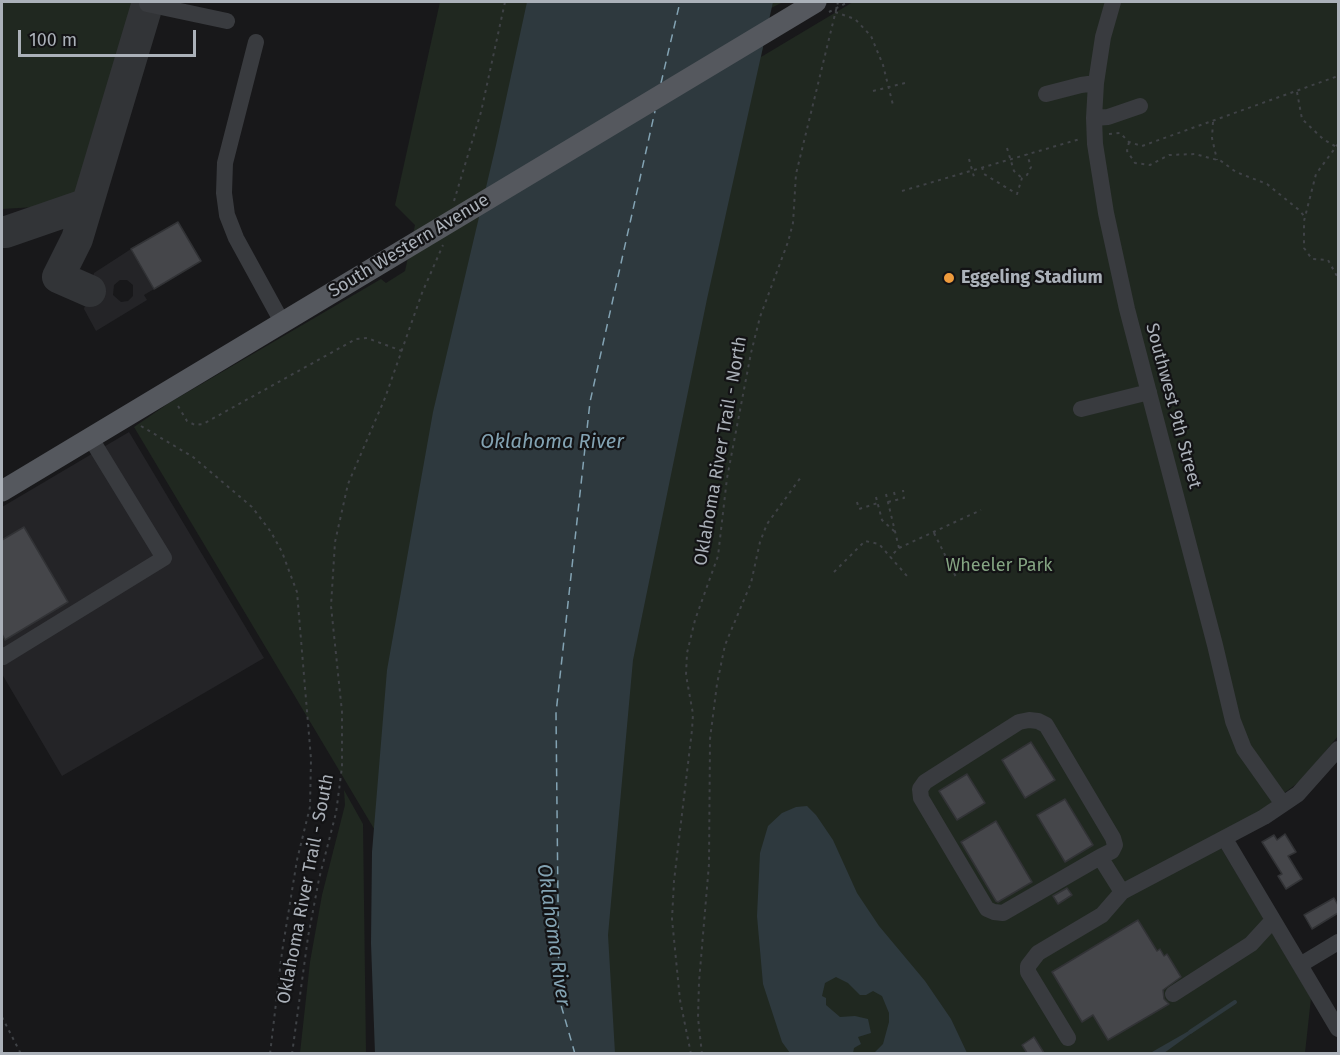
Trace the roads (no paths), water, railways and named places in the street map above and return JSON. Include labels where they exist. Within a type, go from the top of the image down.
[{"type":"main road","name":"South Western Avenue","points":[[2,491],[816,2]]},
{"type":"street","name":"Southwest 9th Street","points":[[1113,2],[1103,37],[1096,83],[1094,118],[1108,224],[1127,309],[1233,721],[1244,749],[1283,804]]},
{"type":"street","points":[[147,4],[227,21]]},
{"type":"street","points":[[256,42],[225,163],[224,193],[227,216],[236,238],[282,322]]},
{"type":"street","points":[[1046,94],[1096,83]]},
{"type":"street","points":[[1094,118],[1108,117],[1140,106]]},
{"type":"street","points":[[1081,409],[1149,392]]},
{"type":"street","points":[[2,655],[3,657],[164,558],[90,438]]},
{"type":"street","points":[[1038,721],[1046,725],[1113,838],[1115,845],[1112,851],[1100,857],[1003,913],[994,912],[987,909],[921,798],[920,789],[925,782],[1019,722],[1038,721]]},
{"type":"street","points":[[1068,1038],[1028,972],[1028,966],[1038,953],[1102,915],[1128,889],[1264,817],[1305,787],[1338,749]]},
{"type":"street","points":[[1225,839],[1338,1029]]},
{"type":"street","points":[[1100,857],[1128,889]]},
{"type":"street","points":[[1173,994],[1251,944],[1273,920]]},
{"type":"street","points":[[1300,965],[1338,942]]},
{"type":"water","name":"Oklahoma River","points":[[527,2],[773,2],[707,299],[633,660],[608,935],[615,1053],[375,1054],[371,943],[372,852],[387,670],[433,412]]},
{"type":"water","points":[[807,806],[833,840],[857,893],[879,926],[925,981],[951,1019],[967,1053],[874,1053],[883,1044],[889,1022],[889,1013],[882,996],[873,991],[860,995],[848,983],[836,977],[825,983],[822,996],[826,998],[826,1005],[840,1017],[855,1016],[868,1019],[871,1033],[858,1037],[861,1044],[854,1048],[853,1053],[790,1053],[782,1042],[763,984],[757,916],[760,853],[768,826],[782,813],[796,807]]},
{"type":"water","points":[[1194,1028],[1196,1030],[1164,1053],[1141,1053],[1152,1052]]},
{"type":"waterway","points":[[1190,1032],[1235,1002]]},
{"type":"place","name":"Eggeling Stadium","points":[[949,278]]},
{"type":"park label","name":"Wheeler Park","points":[[999,566]]}]
